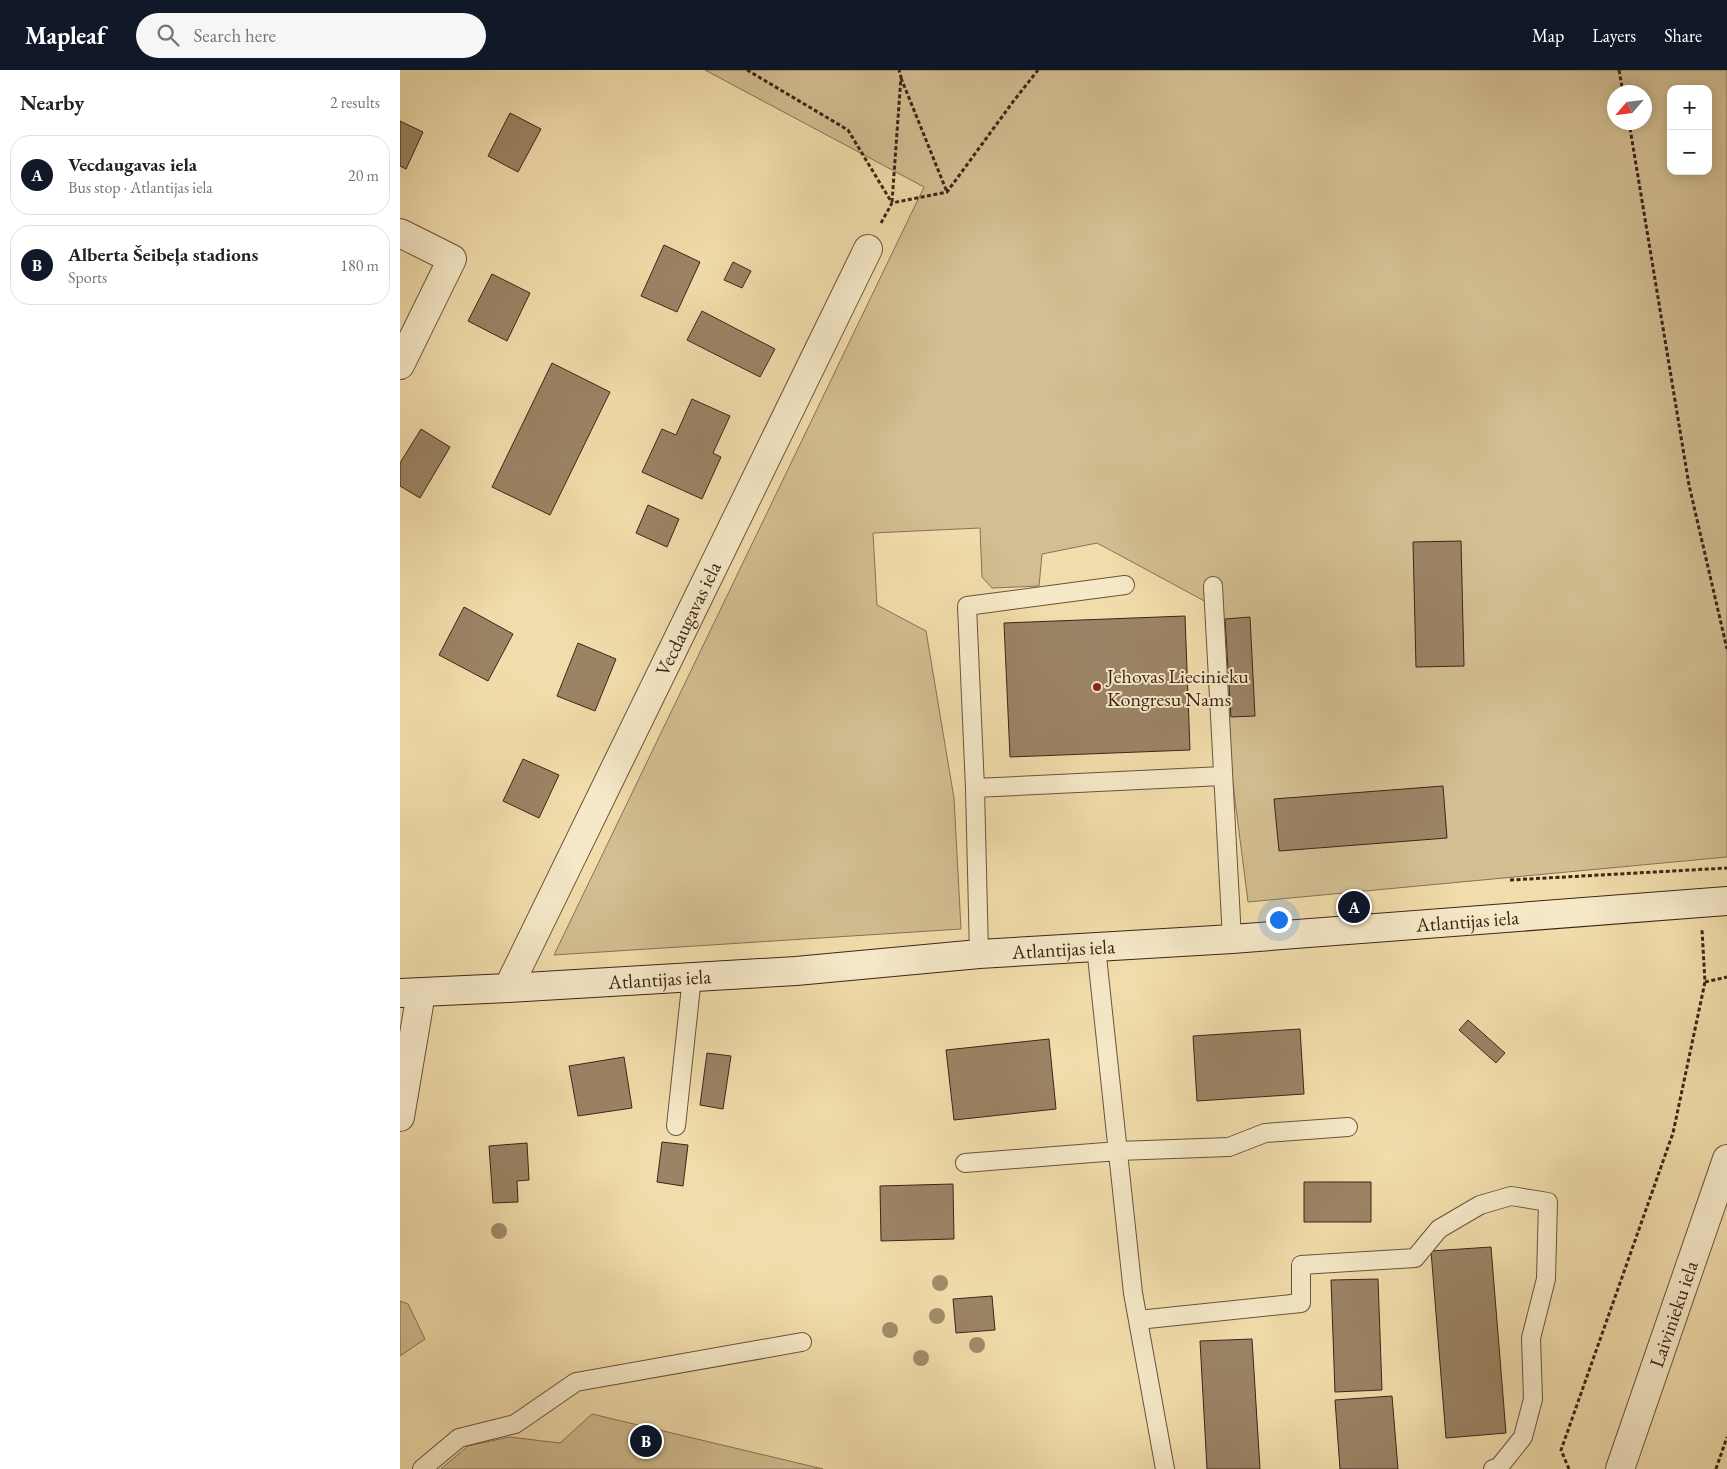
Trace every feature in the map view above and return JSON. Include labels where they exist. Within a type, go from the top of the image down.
[{"type":"street","points":[[400,233],[452,259],[400,366]]},
{"type":"street","name":"Vecdaugavas iela","points":[[508,988],[868,249]]},
{"type":"street","name":"Atlantijas iela","points":[[410,993],[796,971],[980,954],[1232,939],[1714,902]]},
{"type":"street","points":[[400,1117],[410,993]]},
{"type":"street","name":"Laivinieku iela","points":[[1620,1469],[1727,1159]]},
{"type":"lane","points":[[980,954],[967,606],[1125,585]]},
{"type":"lane","points":[[1213,586],[1232,939]]},
{"type":"lane","points":[[975,788],[1222,776]]},
{"type":"lane","points":[[1096,947],[1133,1293],[1165,1469]]},
{"type":"lane","points":[[676,1126],[692,977]]},
{"type":"lane","points":[[965,1163],[1118,1151],[1229,1147],[1265,1133],[1348,1127]]},
{"type":"lane","points":[[1138,1320],[1301,1303],[1301,1264],[1415,1258],[1439,1229],[1480,1205],[1510,1196],[1548,1202],[1546,1280],[1531,1338],[1533,1399],[1523,1437],[1499,1467],[1493,1469]]},
{"type":"lane","points":[[422,1469],[459,1438],[515,1424],[576,1382],[802,1342]]},
{"type":"path","points":[[747,70],[848,130],[892,203]]},
{"type":"path","points":[[899,70],[947,192]]},
{"type":"path","points":[[892,203],[947,192],[1038,70]]},
{"type":"path","points":[[1620,70],[1622,85]]},
{"type":"path","points":[[868,249],[892,203],[901,78]]},
{"type":"path","points":[[1629,130],[1689,485],[1727,649]]},
{"type":"path","points":[[1510,880],[1727,868]]},
{"type":"path","points":[[1569,1469],[1561,1450],[1673,1132],[1704,982],[1714,902]]},
{"type":"path","points":[[1704,982],[1727,977]]},
{"type":"path","points":[[1716,1469],[1727,1437]]},
{"type":"shaded area","points":[[705,70],[1727,70],[1727,857],[1248,902],[1210,604],[1097,543],[1042,554],[1039,586],[992,588],[982,577],[980,528],[873,533],[877,605],[926,631],[954,798],[961,929],[554,955],[924,187]]},
{"type":"shaded area","points":[[400,1301],[408,1304],[425,1339],[400,1356]]},
{"type":"shaded area","points":[[592,1414],[823,1469],[441,1469],[468,1446],[509,1437],[560,1443]]},
{"type":"building","points":[[510,113],[541,129],[518,172],[488,156]]},
{"type":"building","points":[[400,121],[423,132],[406,169],[400,166]]},
{"type":"building","points":[[664,245],[700,262],[677,312],[641,296]]},
{"type":"building","points":[[733,262],[751,271],[742,288],[724,280]]},
{"type":"building","points":[[492,274],[530,293],[507,341],[468,321]]},
{"type":"building","points":[[702,311],[775,349],[760,377],[687,340]]},
{"type":"building","points":[[552,363],[610,392],[550,515],[492,487]]},
{"type":"building","points":[[692,399],[730,416],[713,453],[721,457],[702,499],[642,472],[662,429],[676,435]]},
{"type":"building","points":[[421,429],[450,447],[420,498],[400,486],[400,463]]},
{"type":"building","points":[[648,505],[679,519],[667,547],[636,533]]},
{"type":"building","points":[[1461,541],[1464,666],[1416,667],[1413,542]]},
{"type":"building","points":[[464,607],[513,634],[488,681],[439,655]]},
{"type":"building","name":"Jehovas Liecinieku Kongresu Nams","points":[[1185,616],[1190,750],[1010,757],[1004,623]]},
{"type":"building","points":[[1250,617],[1255,716],[1231,717],[1225,619]]},
{"type":"building","points":[[578,643],[616,659],[595,711],[557,696]]},
{"type":"building","points":[[523,759],[559,775],[539,818],[503,801]]},
{"type":"building","points":[[1443,786],[1447,838],[1279,851],[1274,799]]},
{"type":"building","points":[[1468,1020],[1505,1053],[1496,1063],[1459,1030]]},
{"type":"building","points":[[1300,1029],[1304,1094],[1197,1101],[1193,1036]]},
{"type":"building","points":[[1049,1039],[1056,1109],[954,1120],[946,1050]]},
{"type":"building","points":[[707,1053],[731,1056],[723,1109],[700,1105]]},
{"type":"building","points":[[624,1057],[632,1108],[578,1116],[569,1066]]},
{"type":"building","points":[[662,1142],[688,1145],[683,1186],[657,1182]]},
{"type":"building","points":[[527,1143],[529,1180],[517,1181],[518,1202],[493,1203],[489,1146]]},
{"type":"building","points":[[1304,1182],[1371,1182],[1371,1222],[1304,1222]]},
{"type":"building","points":[[953,1184],[954,1239],[881,1241],[880,1186]]},
{"type":"building","points":[[1491,1247],[1506,1433],[1446,1438],[1431,1251]]},
{"type":"building","points":[[1378,1279],[1382,1390],[1335,1392],[1331,1280]]},
{"type":"building","points":[[992,1296],[995,1330],[956,1333],[953,1299]]},
{"type":"building","points":[[1252,1339],[1260,1469],[1207,1469],[1200,1341]]},
{"type":"building","points":[[1392,1396],[1398,1469],[1340,1469],[1335,1400]]},
{"type":"place","name":"Jehovas Liecinieku Kongresu Nams","points":[[1097,687]]},
{"type":"place","name":"Vecdaugavas iela","points":[[1354,907]]},
{"type":"place","name":"Alberta Šeibeļa stadions","points":[[646,1441]]}]
